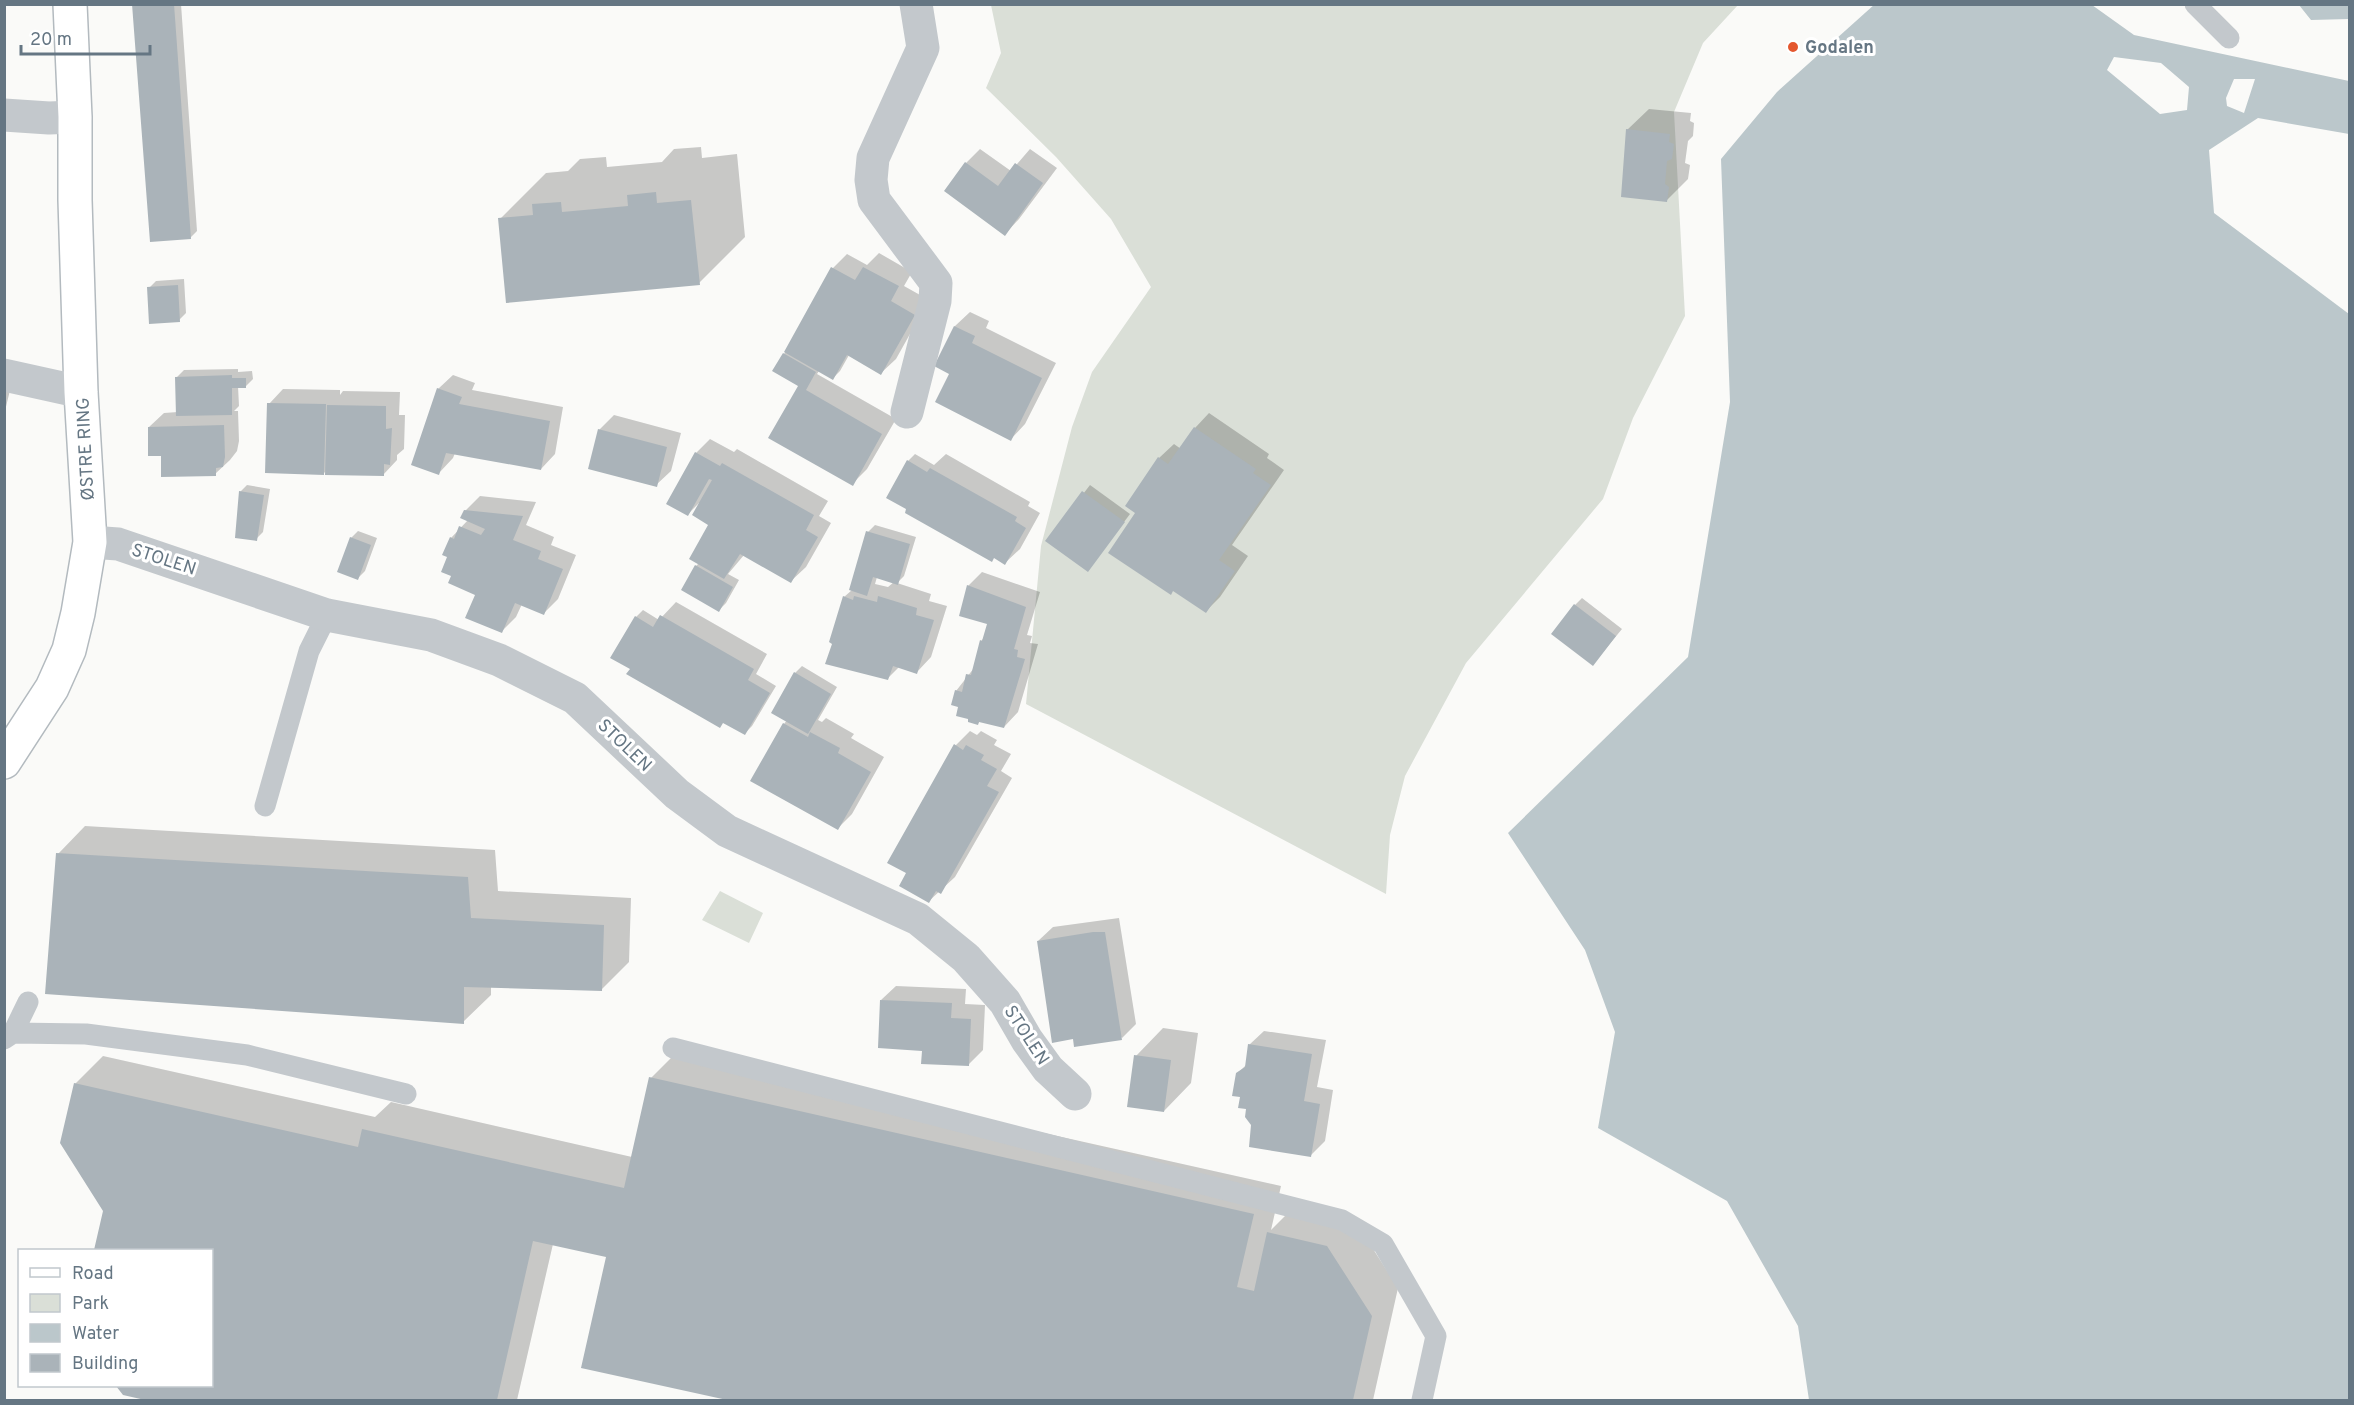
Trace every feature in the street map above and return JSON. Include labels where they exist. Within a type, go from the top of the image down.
[{"type":"street","name":"ØSTRE RING","points":[[4,762],[52,688],[69,650],[90,542],[81,392],[70,4]]},
{"type":"street","points":[[908,412],[935,301],[936,283],[874,200],[871,180],[873,158],[923,48],[916,4]]},
{"type":"street","points":[[4,115],[75,117]]},
{"type":"street","points":[[4,375],[81,392]]},
{"type":"street","name":"STOLEN","points":[[90,542],[118,544],[327,615],[431,635],[499,660],[575,698],[677,794],[727,831],[918,919],[966,958],[1005,1002],[1027,1040],[1048,1069],[1076,1094]]},
{"type":"lane","points":[[2195,4],[2229,38]]},
{"type":"lane","points":[[265,806],[309,651],[327,615]]},
{"type":"lane","points":[[9,1036],[28,1002]]},
{"type":"lane","points":[[9,1036],[86,1034],[247,1055],[406,1094]]},
{"type":"lane","points":[[673,1048],[1342,1220],[1383,1244],[1436,1336],[1422,1401]]},
{"type":"green space","points":[[991,5],[1738,5],[1703,43],[1674,112],[1685,316],[1633,418],[1603,499],[1466,663],[1405,776],[1390,835],[1386,894],[1026,704],[1041,546],[1072,427],[1092,372],[1151,287],[1111,219],[1056,157],[986,88],[1001,53]]},
{"type":"green space","points":[[720,891],[763,913],[749,943],[702,920]]},
{"type":"water","points":[[1875,4],[2092,5],[2134,35],[2349,81],[2349,134],[2258,118],[2209,150],[2214,213],[2349,314],[2349,1400],[1809,1400],[1798,1326],[1727,1201],[1598,1128],[1615,1032],[1585,950],[1508,833],[1688,657],[1730,402],[1721,159],[1777,92]],"holes":[[[2114,57],[2161,63],[2189,87],[2187,110],[2160,114],[2107,70]],[[2234,79],[2255,79],[2244,113],[2227,106],[2226,98]]]},
{"type":"water","points":[[2299,5],[2349,5],[2349,19],[2311,20]]},
{"type":"building","points":[[132,4],[174,4],[191,239],[150,242]]},
{"type":"building","points":[[1626,129],[1670,134],[1669,142],[1674,144],[1672,159],[1667,161],[1665,184],[1669,187],[1667,202],[1621,197]]},
{"type":"building","points":[[965,162],[998,186],[1015,163],[1043,183],[1005,236],[944,191]]},
{"type":"building","points":[[656,192],[657,203],[691,200],[700,285],[506,303],[498,218],[533,215],[532,204],[561,202],[562,212],[628,206],[627,195]]},
{"type":"building","points":[[831,267],[855,280],[863,267],[899,286],[891,301],[915,315],[881,375],[847,355],[833,380],[784,352]]},
{"type":"building","points":[[178,285],[180,322],[149,324],[147,287]]},
{"type":"building","points":[[954,326],[975,336],[972,343],[1042,378],[1011,441],[935,402],[949,374],[934,366]]},
{"type":"building","points":[[783,353],[816,372],[806,390],[882,434],[853,486],[768,438],[798,386],[772,371]]},
{"type":"building","points":[[232,375],[232,378],[246,378],[246,388],[232,388],[232,415],[176,416],[175,377]]},
{"type":"building","points":[[437,388],[462,397],[459,404],[550,421],[541,470],[446,453],[439,475],[411,465]]},
{"type":"building","points":[[267,403],[326,404],[324,475],[265,473]]},
{"type":"building","points":[[327,405],[386,406],[386,429],[392,428],[390,465],[384,464],[384,476],[325,475]]},
{"type":"building","points":[[224,425],[225,457],[223,467],[216,468],[216,476],[161,477],[161,456],[148,456],[148,427]]},
{"type":"building","points":[[1194,427],[1256,469],[1253,473],[1271,485],[1219,560],[1235,571],[1206,613],[1173,591],[1171,595],[1108,553],[1135,513],[1125,506],[1158,457],[1168,464]]},
{"type":"building","points":[[598,429],[667,447],[657,487],[588,469]]},
{"type":"building","points":[[695,452],[720,466],[722,463],[814,515],[806,530],[818,537],[791,583],[740,554],[724,579],[689,559],[708,525],[692,515],[712,480],[709,479],[688,516],[666,504]]},
{"type":"building","points":[[907,460],[927,472],[930,468],[1017,517],[1015,521],[1026,528],[1005,565],[994,558],[992,562],[905,513],[906,509],[886,498]]},
{"type":"building","points":[[239,491],[264,495],[257,541],[235,538]]},
{"type":"building","points":[[1082,491],[1125,522],[1088,572],[1045,541]]},
{"type":"building","points":[[464,510],[523,516],[513,540],[541,551],[538,559],[563,569],[544,615],[515,603],[502,633],[465,618],[475,595],[448,583],[451,576],[441,572],[447,557],[442,555],[450,537],[454,539],[459,526],[481,535],[485,529],[460,518]]},
{"type":"building","points":[[866,531],[910,544],[898,585],[873,577],[867,596],[849,590]]},
{"type":"building","points":[[350,537],[371,545],[358,580],[337,572]]},
{"type":"building","points":[[695,565],[733,587],[719,612],[681,590]]},
{"type":"building","points":[[967,585],[1026,607],[1014,649],[1018,650],[1017,657],[1025,659],[1004,728],[979,722],[978,725],[968,722],[968,719],[956,716],[958,707],[951,705],[955,690],[962,692],[966,674],[971,675],[980,640],[982,641],[987,624],[959,616]]},
{"type":"building","points":[[843,596],[853,600],[854,596],[877,602],[878,596],[917,608],[916,615],[934,620],[917,674],[893,666],[888,680],[825,664]]},
{"type":"building","points":[[1574,604],[1616,636],[1593,666],[1551,634]]},
{"type":"building","points":[[660,615],[754,669],[748,680],[770,693],[745,735],[723,723],[720,728],[626,674],[630,669],[610,658],[635,616],[653,627]]},
{"type":"building","points":[[794,672],[831,694],[808,734],[771,713]]},
{"type":"building","points":[[783,723],[808,737],[810,732],[840,748],[838,753],[871,772],[838,830],[750,781]]},
{"type":"building","points":[[954,744],[963,750],[966,745],[984,755],[981,760],[997,769],[987,786],[999,792],[941,894],[936,891],[929,903],[899,886],[906,873],[887,863]]},
{"type":"building","points":[[56,853],[468,877],[471,918],[604,925],[602,991],[464,987],[464,1024],[45,994]]},
{"type":"building","points":[[1105,932],[1122,1040],[1074,1047],[1073,1039],[1052,1043],[1037,941]]},
{"type":"building","points":[[880,1000],[952,1003],[951,1018],[971,1019],[969,1066],[921,1064],[922,1051],[878,1048]]},
{"type":"building","points":[[1248,1044],[1312,1054],[1304,1101],[1320,1104],[1311,1157],[1249,1147],[1251,1125],[1245,1117],[1246,1109],[1238,1108],[1240,1097],[1232,1096],[1236,1073],[1245,1067]]},
{"type":"building","points":[[1134,1055],[1171,1060],[1164,1112],[1127,1107]]},
{"type":"building","points":[[649,1077],[1254,1214],[1237,1287],[1254,1291],[1267,1232],[1327,1246],[1372,1316],[1353,1400],[727,1400],[581,1368],[606,1257],[533,1241],[497,1400],[145,1400],[123,1395],[117,1387],[213,1387],[213,1249],[94,1249],[103,1211],[60,1143],[74,1083],[358,1147],[362,1129],[624,1188]]},
{"type":"place","name":"Godalen","points":[[1793,47]]}]
